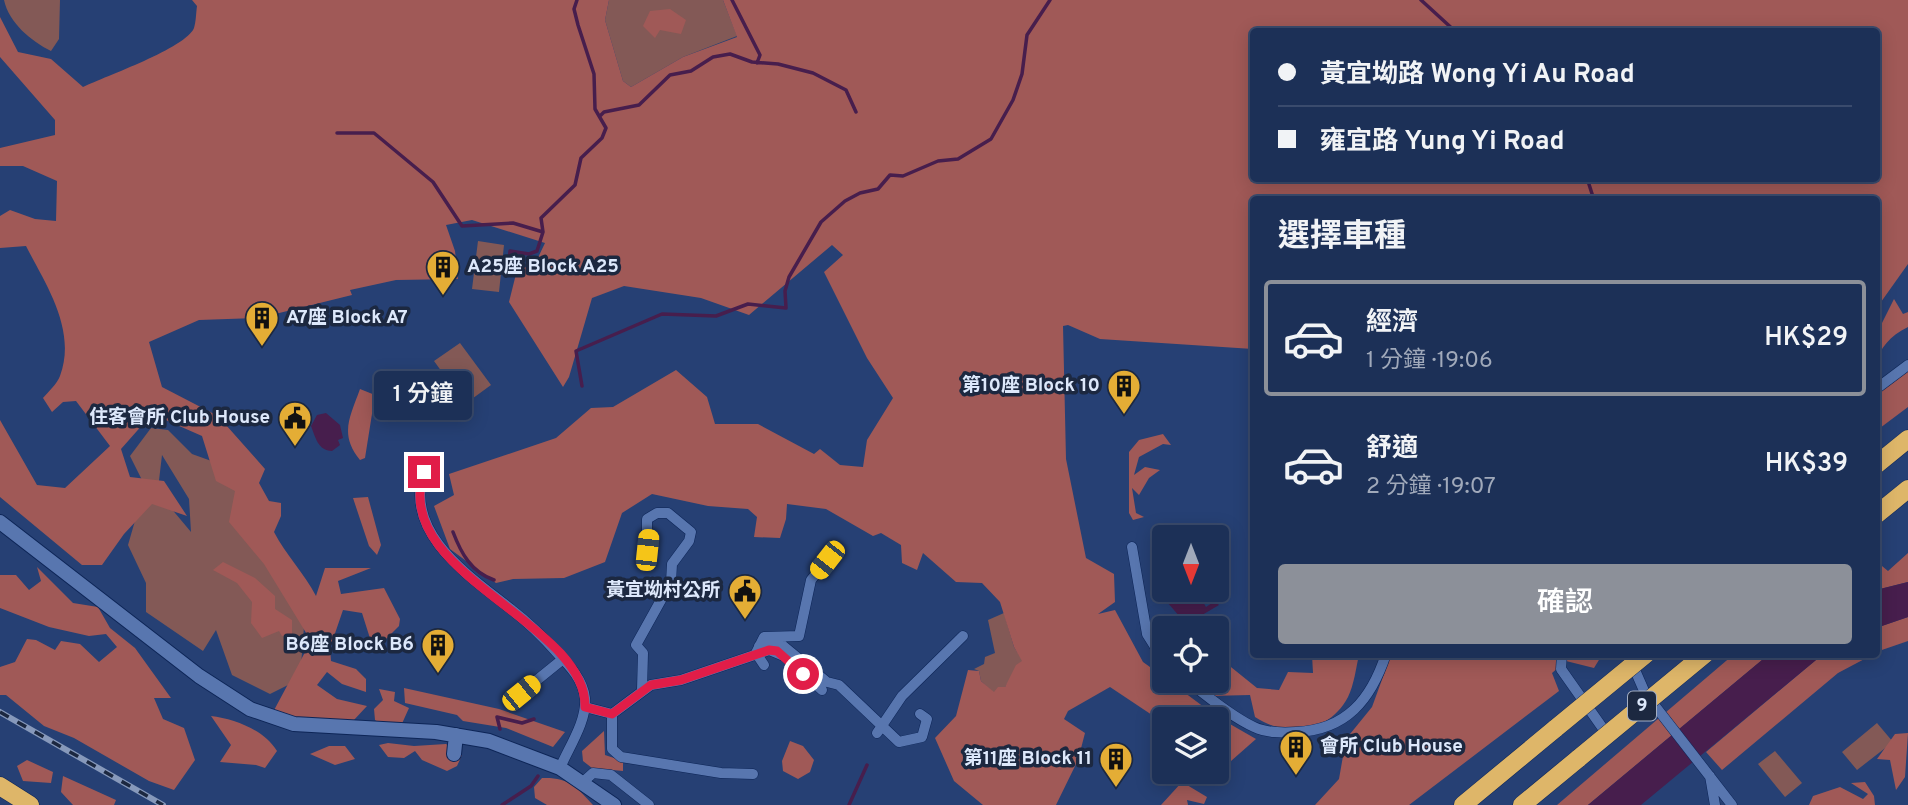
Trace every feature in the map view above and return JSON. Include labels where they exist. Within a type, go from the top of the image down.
[{"type":"highway","points":[[1880,462],[1908,439]]},
{"type":"highway","points":[[1880,512],[1908,489]]},
{"type":"highway","name":"9","points":[[1463,805],[1641,658]]},
{"type":"highway","name":"9","points":[[1522,805],[1700,658]]},
{"type":"highway","points":[[0,786],[30,805]]},
{"type":"main road","points":[[0,522],[199,676],[250,709],[294,724],[456,735],[510,747],[560,768],[609,803]]},
{"type":"main road","points":[[454,754],[456,735]]},
{"type":"street","points":[[1880,386],[1908,365]]},
{"type":"street","points":[[424,472],[420,488],[422,506],[442,549],[463,573],[513,610],[563,659],[581,684],[585,707],[560,768]]},
{"type":"street","points":[[642,690],[643,653],[636,645],[671,582],[672,564],[689,541],[691,532],[668,513],[657,513],[647,519],[647,550]]},
{"type":"street","points":[[1132,547],[1147,634],[1152,642]]},
{"type":"street","points":[[757,649],[764,637],[799,636],[811,580],[827,560]]},
{"type":"street","points":[[880,731],[902,696],[963,636]]},
{"type":"street","points":[[612,714],[651,685],[700,675],[770,642],[781,644],[827,681],[839,685],[880,731],[899,743],[922,737],[927,719],[920,714]]},
{"type":"street","points":[[757,649],[764,666]]},
{"type":"street","points":[[757,649],[777,651],[822,690]]},
{"type":"street","points":[[1205,693],[1251,726],[1278,733],[1309,732],[1340,723],[1358,709],[1375,682],[1384,658]]},
{"type":"street","points":[[1562,658],[1561,668],[1604,730],[1621,728],[1654,707]]},
{"type":"street","points":[[1630,658],[1654,707],[1670,723],[1732,805]]},
{"type":"street","points":[[521,693],[563,659]]},
{"type":"street","points":[[585,707],[612,714]]},
{"type":"street","points":[[612,714],[612,749],[621,757],[721,773],[753,774]]},
{"type":"street","points":[[583,782],[593,773],[611,775],[649,805]]},
{"type":"street","points":[[1710,776],[1716,805]]},
{"type":"shaded area","points":[[4,0],[60,0],[59,39],[51,51],[16,24]]},
{"type":"shaded area","points":[[192,0],[609,0],[605,20],[623,81],[631,87],[683,57],[737,37],[723,0],[1908,0],[1908,264],[1880,303],[1880,196],[1250,196],[1250,349],[1100,339],[1068,325],[1063,326],[1066,459],[1086,558],[1114,574],[1115,602],[1098,614],[1115,610],[1143,662],[1152,668],[1152,693],[1185,693],[1204,707],[1152,707],[1152,715],[1110,687],[1068,711],[1064,719],[1085,733],[1078,760],[1056,805],[983,805],[954,781],[935,738],[956,716],[968,670],[979,671],[981,681],[994,692],[998,687],[1005,687],[1016,665],[1022,661],[1014,647],[1000,602],[982,583],[956,582],[923,553],[917,570],[902,563],[901,545],[881,533],[873,536],[826,509],[787,504],[780,538],[754,537],[757,517],[748,509],[708,506],[652,494],[622,513],[605,562],[564,578],[513,579],[496,583],[450,549],[434,506],[454,495],[449,474],[556,438],[591,408],[613,407],[676,370],[707,397],[715,424],[758,424],[814,454],[820,449],[840,465],[863,467],[867,440],[893,398],[867,358],[824,272],[843,255],[832,245],[749,315],[701,298],[624,286],[592,298],[569,377],[563,387],[509,302],[517,270],[535,264],[545,243],[472,220],[446,225],[455,251],[458,279],[396,280],[350,290],[352,295],[259,318],[199,320],[149,342],[162,387],[218,416],[265,469],[259,483],[269,501],[281,503],[281,516],[274,532],[316,596],[325,568],[371,568],[338,581],[341,594],[384,588],[400,619],[399,626],[374,651],[362,613],[343,610],[330,648],[331,661],[356,669],[366,679],[366,692],[342,684],[327,672],[317,685],[337,699],[367,706],[353,721],[294,728],[272,714],[311,641],[264,564],[229,522],[235,491],[216,481],[202,436],[152,414],[121,449],[130,477],[164,481],[187,516],[152,504],[124,534],[102,565],[82,565],[0,497],[0,420],[37,485],[65,488],[110,446],[76,401],[63,402],[52,412],[43,398],[60,376],[65,342],[62,325],[50,292],[26,246],[0,248],[0,216],[10,210],[35,219],[56,221],[57,181],[23,166],[0,166],[0,148],[55,135],[55,120],[0,57],[0,17],[18,52],[51,59],[83,87],[161,53],[188,36],[194,28],[197,6]]},
{"type":"shaded area","points":[[609,0],[723,0],[737,36],[683,57],[631,87],[623,81],[605,20]]},
{"type":"shaded area","points":[[670,9],[686,20],[681,34],[660,30],[655,38],[643,26],[650,11]]},
{"type":"shaded area","points":[[478,241],[504,245],[499,292],[472,289]]},
{"type":"shaded area","points":[[1894,299],[1903,314],[1908,312],[1908,327],[1886,343],[1880,354],[1881,325]]},
{"type":"shaded area","points":[[460,343],[491,385],[465,404],[434,361]]},
{"type":"shaded area","points":[[1908,369],[1908,407],[1880,428],[1880,391]]},
{"type":"shaded area","points":[[360,389],[375,395],[365,458],[360,460],[350,442],[348,425]]},
{"type":"shaded area","points":[[326,413],[340,425],[343,438],[338,440],[340,445],[332,451],[321,446],[311,426],[317,415]]},
{"type":"shaded area","points":[[151,428],[168,430],[192,454],[217,463],[243,486],[305,613],[300,679],[270,694],[232,675],[216,630],[203,651],[146,612],[146,583],[128,545],[141,500],[165,501],[191,532],[189,499],[162,455],[158,489],[147,490],[130,456]]},
{"type":"shaded area","points":[[1163,434],[1171,445],[1163,444],[1139,457],[1134,475],[1145,467],[1160,470],[1149,478],[1139,495],[1132,488],[1136,513],[1144,517],[1133,520],[1129,513],[1129,452],[1139,440]]},
{"type":"shaded area","points":[[368,497],[381,545],[377,555],[369,546],[353,498]]},
{"type":"shaded area","points":[[1908,553],[1908,582],[1880,589],[1880,567],[1888,571]]},
{"type":"shaded area","points":[[223,562],[255,578],[275,596],[275,609],[292,620],[292,635],[282,636],[279,631],[262,638],[251,623],[252,602],[237,583],[213,570]]},
{"type":"shaded area","points":[[37,567],[73,603],[98,607],[110,628],[135,648],[171,698],[154,698],[163,719],[184,728],[195,760],[174,790],[149,781],[74,738],[44,726],[6,695],[0,695],[0,667],[15,662],[27,639],[36,640],[55,650],[61,641],[80,644],[99,662],[117,647],[106,634],[89,636],[49,627],[0,608],[0,575],[16,575],[29,590],[41,581]]},
{"type":"shaded area","points":[[1908,582],[1908,617],[1880,627],[1880,589]]},
{"type":"shaded area","points":[[1167,602],[1203,602],[1206,607],[1216,602],[1219,605],[1200,616],[1179,616]]},
{"type":"shaded area","points":[[1004,613],[1014,647],[1023,661],[1005,687],[994,693],[981,681],[979,671],[974,669],[984,664],[985,657],[995,653],[988,620]]},
{"type":"shaded area","points":[[1908,617],[1908,641],[1880,651],[1880,627]]},
{"type":"shaded area","points":[[1312,658],[1358,658],[1348,697],[1340,709],[1319,725],[1280,728],[1255,717],[1250,695],[1209,696],[1208,693],[1229,693],[1229,665],[1257,688],[1279,690],[1288,672],[1313,673]]},
{"type":"shaded area","points":[[1390,658],[1600,658],[1594,668],[1566,661],[1552,673],[1559,691],[1409,805],[1315,805],[1339,779],[1346,739],[1372,707]]},
{"type":"shaded area","points":[[1729,658],[1764,658],[1588,805],[1557,805]]},
{"type":"shaded area","points":[[1764,658],[1818,658],[1641,805],[1588,805]]},
{"type":"shaded area","points":[[1818,658],[1866,658],[1838,673],[1722,770],[1706,752]]},
{"type":"shaded area","points":[[404,688],[499,709],[565,732],[553,747],[506,728],[463,721],[457,715],[405,703]]},
{"type":"shaded area","points":[[379,689],[395,692],[394,701],[409,708],[400,728],[386,728],[375,720],[374,709],[383,700]]},
{"type":"shaded area","points":[[211,716],[248,727],[265,737],[277,751],[265,768],[220,762],[231,745]]},
{"type":"shaded area","points":[[1229,723],[1256,739],[1229,760]]},
{"type":"shaded area","points":[[1877,723],[1893,742],[1857,770],[1842,752]]},
{"type":"shaded area","points":[[604,731],[605,755],[623,761],[623,771],[592,768],[583,761],[582,751]]},
{"type":"shaded area","points":[[1908,733],[1905,777],[1896,790],[1890,760],[1877,759],[1895,734]]},
{"type":"shaded area","points":[[790,741],[803,746],[814,760],[810,772],[798,779],[783,771],[782,761]]},
{"type":"shaded area","points":[[388,743],[414,746],[446,744],[462,755],[457,766],[447,771],[422,760],[415,751],[404,758],[388,757],[379,745]]},
{"type":"shaded area","points":[[329,746],[345,746],[355,759],[335,765],[310,754]]},
{"type":"shaded area","points":[[1775,751],[1802,783],[1785,797],[1758,764]]},
{"type":"shaded area","points":[[27,760],[53,772],[51,783],[23,781],[17,766]]},
{"type":"shaded area","points":[[63,776],[116,800],[114,805],[73,805],[61,792]]},
{"type":"shaded area","points":[[542,778],[559,779],[571,784],[593,805],[547,805],[535,798],[534,787]]},
{"type":"shaded area","points":[[1865,782],[1874,796],[1875,805],[1809,805],[1813,796],[1840,787],[1863,799],[1868,794],[1851,783]]},
{"type":"shaded area","points":[[1180,784],[1185,784],[1207,797],[1204,804],[1187,800],[1188,805],[1161,805]]},
{"type":"waterway","points":[[508,275],[510,251],[529,254],[537,251],[543,232],[541,218],[575,185],[581,158],[602,138],[606,128],[595,109],[594,74],[574,9],[577,0]]},
{"type":"waterway","points":[[732,0],[760,55],[757,63]]},
{"type":"waterway","points":[[582,386],[576,351],[662,314],[716,316],[748,304],[786,308],[785,291],[789,277],[821,222],[845,201],[860,193],[878,189],[890,175],[903,176],[938,161],[958,159],[991,139],[1013,100],[1022,74],[1027,35],[1050,0]]},
{"type":"waterway","points":[[1421,0],[1452,28]]},
{"type":"waterway","points":[[600,116],[604,112],[639,105],[670,75],[691,71],[713,57],[730,54],[752,62],[778,64],[813,73],[846,90],[856,112]]},
{"type":"waterway","points":[[337,133],[374,133],[433,182],[462,226],[513,223],[543,232]]},
{"type":"waterway","points":[[1588,182],[1593,196]]},
{"type":"waterway","points":[[453,532],[473,567],[494,580]]},
{"type":"waterway","points":[[500,729],[497,717],[522,723],[534,719]]},
{"type":"waterway","points":[[849,805],[867,765]]},
{"type":"waterway","points":[[502,805],[531,786],[538,776]]},
{"type":"railway","points":[[0,712],[163,805]]},
{"type":"place","name":"A25座 Block A25","points":[[443,297]]},
{"type":"place","name":"A7座 Block A7","points":[[262,348]]},
{"type":"place","name":"第10座 Block 10","points":[[1124,416]]},
{"type":"place","name":"住客會所 Club House","points":[[295,448]]},
{"type":"place","name":"黃宜坳村公所","points":[[745,621]]},
{"type":"place","name":"B6座 Block B6","points":[[438,675]]},
{"type":"place","name":"會所 Club House","points":[[1296,777]]},
{"type":"place","name":"第11座 Block 11","points":[[1116,789]]},
{"type":"route","points":[[424,472],[420,488],[422,506],[442,549],[463,573],[513,610],[563,659],[578,677],[585,707],[612,714],[651,685],[700,675],[769,650],[777,651],[786,657],[803,674]]}]
